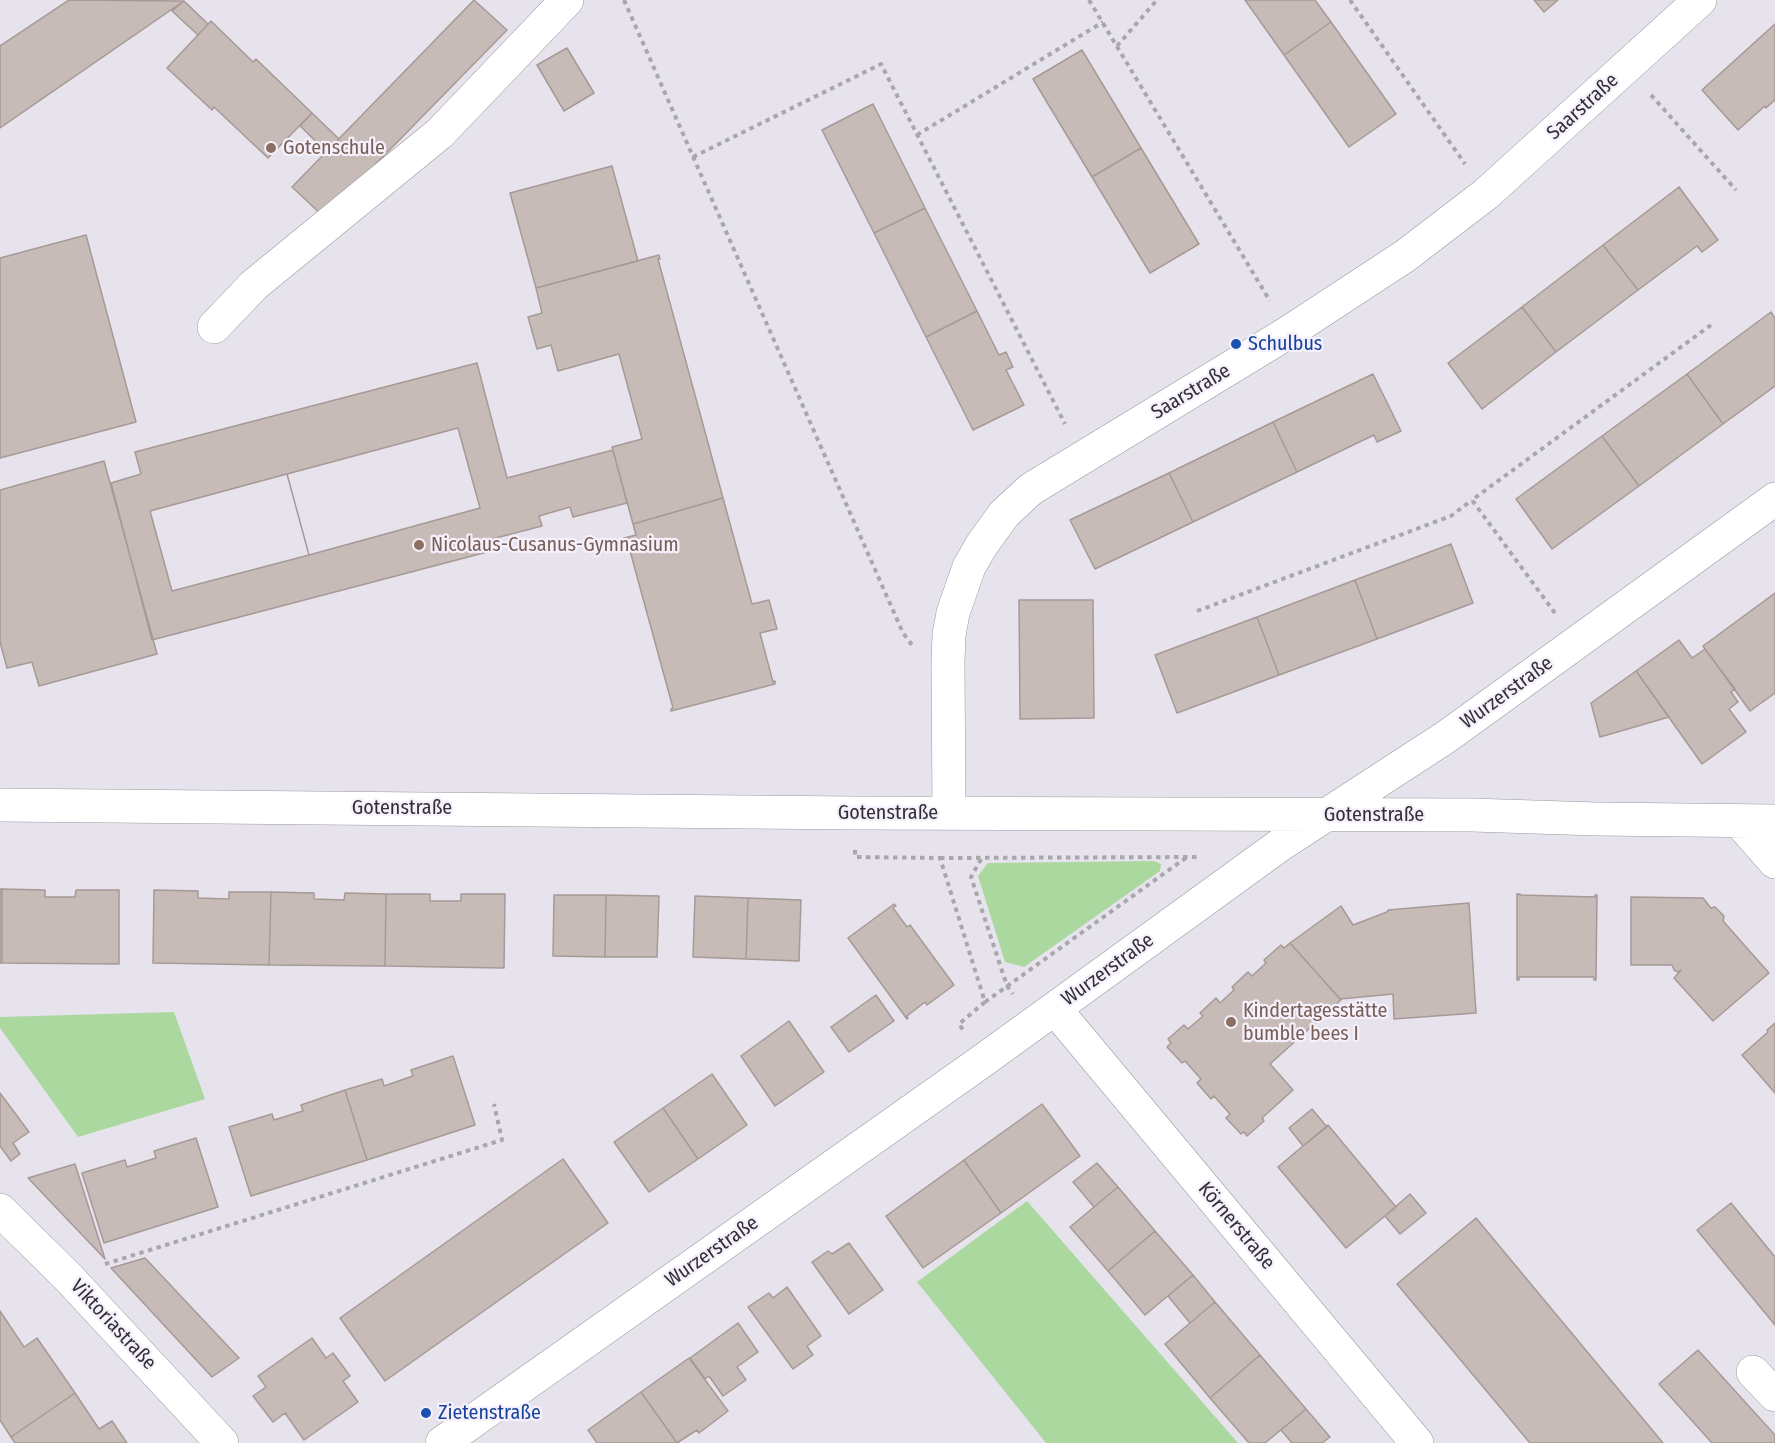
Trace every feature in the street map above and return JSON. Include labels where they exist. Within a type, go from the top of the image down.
[{"type":"street","points":[[214,327],[254,285],[440,133],[567,0]]},
{"type":"street","name":"Saarstraße","points":[[949,813],[949,635],[953,613],[969,567],[1004,514],[1031,489],[1289,332],[1406,256],[1486,194],[1700,0]]},
{"type":"street","name":"Wurzerstraße","points":[[442,1443],[985,1059],[1262,857],[1446,737],[1775,499]]},
{"type":"street","name":"Gotenstraße","points":[[0,805],[855,813],[1326,814],[1775,821]]},
{"type":"street","points":[[1739,820],[1775,862]]},
{"type":"street","name":"Körnerstraße","points":[[1045,1016],[1417,1443]]},
{"type":"street","name":"Viktoriastraße","points":[[0,1210],[67,1276],[222,1443]]},
{"type":"path","points":[[624,0],[903,633],[916,651]]},
{"type":"path","points":[[1089,0],[1289,332]]},
{"type":"path","points":[[1117,46],[1157,0]]},
{"type":"path","points":[[1350,0],[1486,194]]},
{"type":"path","points":[[917,135],[1103,22]]},
{"type":"path","points":[[693,157],[881,64],[1082,457]]},
{"type":"path","points":[[1626,68],[1736,190]]},
{"type":"path","points":[[1197,611],[1450,516],[1711,325]]},
{"type":"path","points":[[1472,500],[1576,642]]},
{"type":"path","points":[[855,813],[855,857],[1262,857]]},
{"type":"path","points":[[985,1059],[959,1024],[985,1002],[1188,857]]},
{"type":"path","points":[[940,858],[985,1002]]},
{"type":"path","points":[[982,858],[971,877],[1007,986],[1045,1016]]},
{"type":"path","points":[[67,1276],[502,1140],[494,1104]]},
{"type":"green space","points":[[1154,861],[1161,864],[1160,871],[1024,967],[1005,962],[978,876],[988,863]]},
{"type":"green space","points":[[174,1012],[205,1099],[78,1137],[0,1028],[0,1017]]},
{"type":"green space","points":[[1027,1201],[1238,1443],[1046,1443],[917,1282]]},
{"type":"building","points":[[69,0],[184,1],[0,128],[0,46]]},
{"type":"building","points":[[474,0],[507,30],[324,217],[292,187]]},
{"type":"building","points":[[1245,0],[1315,0],[1331,22],[1284,55]]},
{"type":"building","points":[[1534,0],[1558,0],[1544,12]]},
{"type":"building","points":[[184,1],[208,24],[198,35],[172,11]]},
{"type":"building","points":[[211,21],[253,62],[256,59],[312,113],[268,158],[214,107],[212,110],[167,68]]},
{"type":"building","points":[[1331,22],[1396,114],[1349,147],[1284,55]]},
{"type":"building","points":[[1775,24],[1775,100],[1738,130],[1702,90]]},
{"type":"building","points":[[567,48],[594,93],[564,111],[537,65]]},
{"type":"building","points":[[1082,50],[1141,148],[1092,177],[1033,79]]},
{"type":"building","points":[[873,104],[925,208],[874,233],[822,130]]},
{"type":"building","points":[[312,113],[339,139],[327,152],[300,126]]},
{"type":"building","points":[[1141,148],[1199,244],[1150,273],[1092,177]]},
{"type":"building","points":[[612,166],[638,261],[536,288],[510,193]]},
{"type":"building","points":[[1679,187],[1718,240],[1702,252],[1697,246],[1638,290],[1603,245]]},
{"type":"building","points":[[925,208],[977,311],[926,337],[874,233]]},
{"type":"building","points":[[86,235],[136,422],[0,458],[0,258]]},
{"type":"building","points":[[1603,245],[1638,290],[1556,352],[1522,307]]},
{"type":"building","points":[[659,255],[660,259],[658,259],[723,498],[633,524],[612,447],[642,439],[619,354],[558,371],[551,345],[537,349],[528,317],[542,313],[536,288]]},
{"type":"building","points":[[1522,307],[1556,352],[1482,409],[1448,363]]},
{"type":"building","points":[[977,311],[999,355],[1006,352],[1013,367],[1006,370],[1024,405],[973,430],[926,337]]},
{"type":"building","points":[[1771,312],[1775,318],[1775,386],[1723,424],[1687,374]]},
{"type":"building","points":[[477,363],[507,478],[613,450],[627,503],[573,517],[570,507],[539,516],[542,526],[488,540],[491,551],[152,640],[111,483],[141,474],[135,452]],"holes":[[[287,474],[309,555],[172,591],[150,511]]]},
{"type":"building","points":[[1373,374],[1401,431],[1377,442],[1374,435],[1297,472],[1273,422]]},
{"type":"building","points":[[1687,374],[1723,424],[1639,486],[1602,436]]},
{"type":"building","points":[[1273,422],[1297,472],[1193,522],[1169,473]]},
{"type":"building","points":[[458,428],[480,508],[309,555],[287,474]]},
{"type":"building","points":[[1602,436],[1639,486],[1552,549],[1516,499]]},
{"type":"building","points":[[104,461],[157,654],[39,686],[32,662],[7,668],[0,642],[0,490]]},
{"type":"building","points":[[1169,473],[1193,522],[1095,569],[1070,520]]},
{"type":"building","points":[[723,498],[752,604],[769,600],[777,629],[760,633],[775,684],[671,711],[673,708],[627,540],[624,538],[636,535],[633,524]]},
{"type":"building","points":[[1451,544],[1473,603],[1377,639],[1355,580]]},
{"type":"building","points":[[1355,580],[1377,639],[1279,675],[1257,617]]},
{"type":"building","points":[[1775,593],[1775,693],[1750,711],[1703,646]]},
{"type":"building","points":[[1019,600],[1093,600],[1094,718],[1020,719]]},
{"type":"building","points":[[1257,617],[1279,675],[1177,713],[1155,655]]},
{"type":"building","points":[[1679,640],[1692,658],[1705,649],[1735,689],[1731,692],[1738,702],[1729,709],[1746,732],[1702,764],[1636,671]]},
{"type":"building","points":[[1636,671],[1669,717],[1600,737],[1591,703]]},
{"type":"building","points":[[0,889],[2,889],[2,963],[0,963]]},
{"type":"building","points":[[2,889],[45,890],[45,897],[75,897],[76,890],[119,890],[119,964],[2,963]]},
{"type":"building","points":[[154,890],[198,891],[198,898],[229,899],[229,892],[271,892],[269,965],[153,963]]},
{"type":"building","points":[[271,892],[314,893],[314,899],[344,900],[345,893],[386,894],[385,966],[269,965]]},
{"type":"building","points":[[386,894],[430,894],[430,901],[461,901],[461,894],[505,894],[504,968],[385,966]]},
{"type":"building","points":[[1517,894],[1595,897],[1597,895],[1596,980],[1594,977],[1519,977],[1517,980]]},
{"type":"building","points":[[554,895],[606,895],[605,957],[553,956]]},
{"type":"building","points":[[606,895],[659,896],[657,957],[605,957]]},
{"type":"building","points":[[695,896],[748,898],[746,959],[693,957]]},
{"type":"building","points":[[1631,897],[1703,898],[1711,908],[1715,907],[1724,916],[1723,921],[1769,973],[1713,1021],[1674,978],[1681,970],[1678,972],[1674,970],[1672,965],[1631,965]]},
{"type":"building","points":[[748,898],[801,900],[799,961],[746,959]]},
{"type":"building","points":[[1469,903],[1476,1013],[1394,1019],[1393,994],[1340,999],[1290,943],[1341,906],[1353,925],[1388,910]]},
{"type":"building","points":[[894,904],[896,906],[893,908],[907,927],[910,925],[954,985],[927,1005],[925,1002],[907,1016],[907,1019],[848,938]]},
{"type":"building","points":[[1290,943],[1341,1000],[1270,1064],[1293,1090],[1262,1118],[1264,1121],[1247,1136],[1244,1132],[1241,1134],[1226,1118],[1230,1114],[1214,1096],[1211,1099],[1197,1083],[1201,1079],[1185,1061],[1182,1063],[1167,1047],[1171,1043],[1168,1039],[1184,1025],[1188,1029],[1203,1016],[1200,1013],[1216,998],[1220,1003],[1234,990],[1232,987],[1248,972],[1252,976],[1266,963],[1264,960],[1281,945],[1284,948]]},
{"type":"building","points":[[876,995],[894,1021],[849,1052],[831,1027]]},
{"type":"building","points":[[789,1021],[824,1072],[775,1106],[741,1056]]},
{"type":"building","points":[[1775,1023],[1775,1093],[1742,1055]]},
{"type":"building","points":[[453,1056],[475,1125],[367,1160],[345,1090],[382,1079],[384,1086],[413,1076],[411,1070]]},
{"type":"building","points":[[712,1074],[747,1125],[698,1159],[663,1108]]},
{"type":"building","points":[[345,1090],[367,1160],[251,1196],[229,1127],[272,1114],[274,1120],[303,1111],[301,1105]]},
{"type":"building","points":[[0,1093],[29,1132],[13,1143],[20,1154],[11,1161],[0,1146]]},
{"type":"building","points":[[1042,1104],[1080,1156],[1001,1213],[964,1160]]},
{"type":"building","points":[[663,1108],[698,1159],[649,1192],[614,1142]]},
{"type":"building","points":[[1312,1109],[1327,1127],[1303,1146],[1289,1128]]},
{"type":"building","points":[[1328,1125],[1396,1207],[1346,1248],[1278,1167]]},
{"type":"building","points":[[196,1138],[218,1207],[104,1243],[82,1173],[125,1160],[127,1167],[156,1158],[154,1151]]},
{"type":"building","points":[[563,1159],[608,1223],[385,1381],[340,1318]]},
{"type":"building","points":[[964,1160],[1001,1213],[923,1268],[886,1216]]},
{"type":"building","points":[[1097,1163],[1118,1187],[1094,1207],[1073,1182]]},
{"type":"building","points":[[75,1164],[105,1259],[28,1178]]},
{"type":"building","points":[[1118,1187],[1155,1231],[1108,1271],[1070,1227]]},
{"type":"building","points":[[1410,1194],[1426,1213],[1400,1234],[1385,1216]]},
{"type":"building","points":[[1731,1203],[1775,1257],[1775,1325],[1697,1230]]},
{"type":"building","points":[[1476,1218],[1663,1443],[1530,1443],[1397,1284]]},
{"type":"building","points":[[1155,1231],[1193,1275],[1145,1315],[1108,1271]]},
{"type":"building","points":[[849,1243],[883,1290],[849,1314],[812,1262],[828,1251],[832,1254]]},
{"type":"building","points":[[145,1258],[239,1358],[212,1377],[111,1268]]},
{"type":"building","points":[[1193,1275],[1215,1302],[1190,1323],[1168,1296]]},
{"type":"building","points":[[787,1287],[821,1336],[807,1346],[813,1355],[793,1369],[748,1307],[769,1293],[773,1298]]},
{"type":"building","points":[[1215,1302],[1260,1355],[1210,1398],[1165,1344]]},
{"type":"building","points":[[0,1311],[24,1347],[37,1338],[75,1393],[11,1437],[0,1420]]},
{"type":"building","points":[[738,1323],[758,1352],[737,1367],[746,1380],[723,1396],[709,1376],[705,1379],[690,1358]]},
{"type":"building","points":[[312,1338],[326,1358],[333,1353],[350,1376],[343,1381],[358,1402],[304,1440],[285,1413],[273,1422],[253,1396],[266,1387],[258,1376]]},
{"type":"building","points":[[1698,1350],[1775,1435],[1775,1443],[1712,1443],[1659,1384]]},
{"type":"building","points":[[1260,1355],[1306,1409],[1265,1443],[1249,1443],[1210,1398]]},
{"type":"building","points":[[689,1358],[728,1411],[699,1433],[697,1430],[677,1443],[641,1392]]},
{"type":"building","points":[[641,1392],[677,1443],[597,1443],[588,1430]]},
{"type":"building","points":[[75,1393],[99,1429],[112,1421],[127,1443],[15,1443],[11,1437]]},
{"type":"building","points":[[1306,1409],[1330,1437],[1322,1443],[1292,1443],[1281,1430]]},
{"type":"place","name":"Gotenschule","points":[[271,148]]},
{"type":"place","name":"Schulbus","points":[[1236,344]]},
{"type":"place","name":"Nicolaus-Cusanus-Gymnasium","points":[[419,545]]},
{"type":"place","name":"Kindertagesstätte bumble bees I","points":[[1231,1022]]},
{"type":"place","name":"Zietenstraße","points":[[426,1413]]}]
